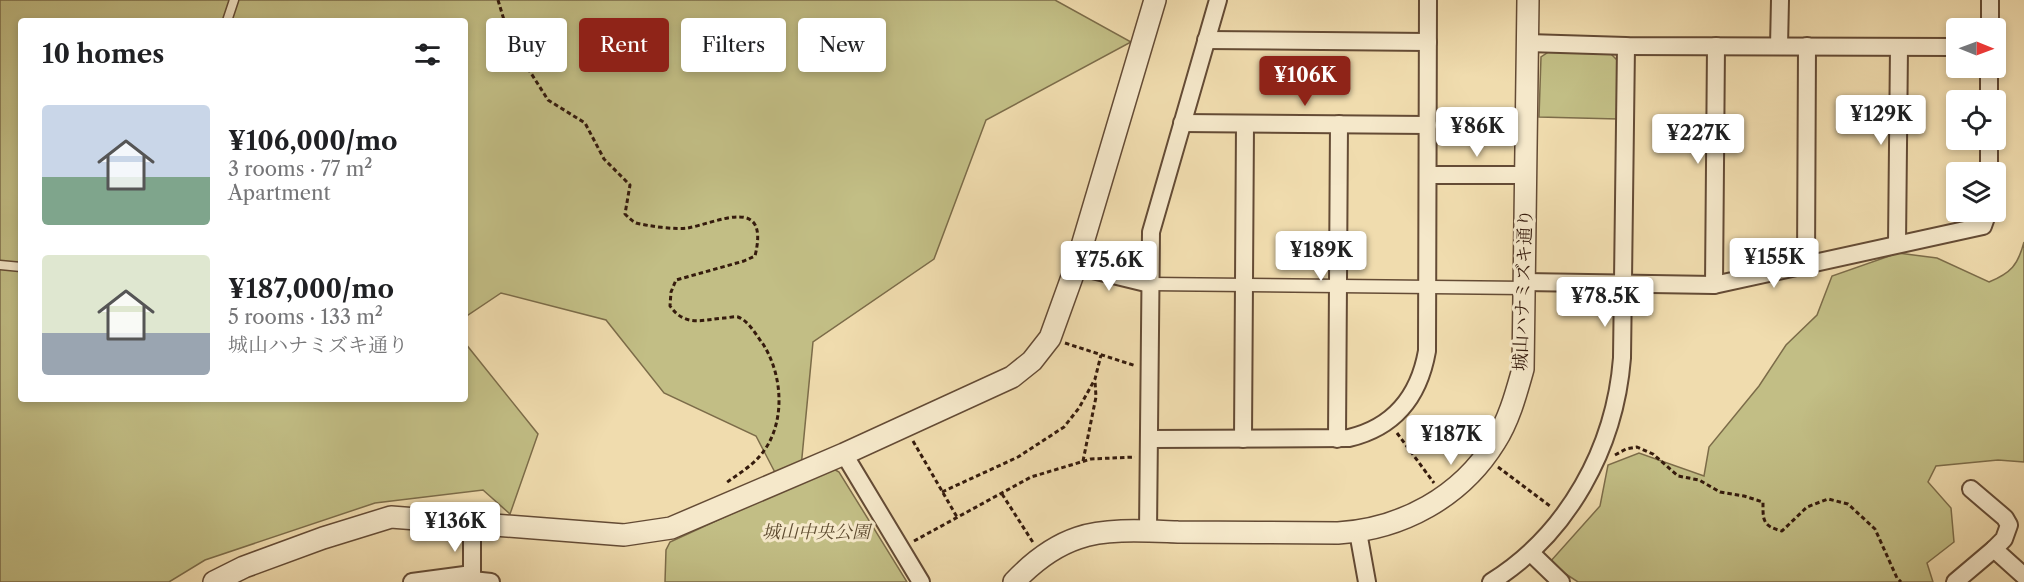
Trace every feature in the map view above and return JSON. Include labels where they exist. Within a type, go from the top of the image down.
[{"type":"street","points":[[214,582],[323,538],[391,517],[624,535],[671,528],[844,454],[1012,377],[1032,361],[1050,338],[1076,266],[1155,0]]},
{"type":"street","points":[[1148,531],[1151,232],[1218,0]]},
{"type":"street","points":[[1149,438],[1337,439],[1361,435],[1388,421],[1407,402],[1419,381],[1427,351],[1428,0]]},
{"type":"street","name":"城山ハナミズキ通り","points":[[1014,582],[1062,545],[1079,537],[1101,533],[1148,531],[1338,534],[1358,532],[1392,523],[1416,514],[1444,497],[1459,486],[1485,457],[1507,421],[1523,369],[1528,0]]},
{"type":"street","points":[[1779,46],[1780,0]]},
{"type":"street","points":[[1990,0],[1990,18]]},
{"type":"street","points":[[1206,40],[1428,42]]},
{"type":"street","points":[[1528,43],[1946,47]]},
{"type":"street","points":[[1491,582],[1531,553],[1563,516],[1576,496],[1596,459],[1609,425],[1620,382],[1626,45]]},
{"type":"street","points":[[1714,285],[1716,46]]},
{"type":"street","points":[[1806,264],[1807,46]]},
{"type":"street","points":[[1897,244],[1899,47]]},
{"type":"street","points":[[1182,123],[1428,125]]},
{"type":"street","points":[[1243,439],[1245,124]]},
{"type":"street","points":[[1337,439],[1339,124]]},
{"type":"street","points":[[1428,175],[1526,175]]},
{"type":"street","points":[[1076,266],[1150,284],[1427,287],[1623,283],[1714,285],[1983,226],[1984,222]]},
{"type":"street","points":[[844,454],[921,582]]},
{"type":"street","points":[[1955,582],[1994,549],[2004,538],[2009,525],[2005,518],[1971,489]]},
{"type":"street","points":[[472,524],[472,579]]},
{"type":"street","points":[[1358,532],[1367,582]]},
{"type":"street","points":[[1994,549],[2024,576]]},
{"type":"street","points":[[1531,553],[1561,582]]},
{"type":"street","points":[[412,582],[472,579],[491,582]]},
{"type":"lane","points":[[227,18],[234,0]]},
{"type":"lane","points":[[0,265],[18,267]]},
{"type":"path","points":[[498,0],[510,40],[548,100],[585,123],[604,159],[630,185],[626,214],[633,222],[685,229],[734,216],[753,222],[759,234],[755,256],[676,280],[671,292],[670,306],[677,316],[685,321],[737,317],[750,326],[765,348],[777,378],[780,407],[772,435],[759,457],[720,489],[721,506]]},
{"type":"path","points":[[1050,338],[1149,371]]},
{"type":"path","points":[[942,492],[1018,457],[1064,427],[1079,408],[1095,379],[1101,355]]},
{"type":"path","points":[[1083,461],[1096,397],[1095,379]]},
{"type":"path","points":[[1388,421],[1444,497]]},
{"type":"path","points":[[904,426],[957,517]]},
{"type":"path","points":[[1596,459],[1607,459],[1626,449],[1637,447],[1653,454],[1678,476],[1699,480],[1720,492],[1763,502],[1763,520],[1770,528],[1782,531],[1807,507],[1828,499],[1848,504],[1875,529],[1897,578],[1901,582]]},
{"type":"path","points":[[901,548],[1032,477],[1091,459],[1148,457]]},
{"type":"path","points":[[1485,457],[1563,516]]},
{"type":"path","points":[[1002,493],[1043,558]]},
{"type":"green space","points":[[0,0],[1055,0],[1131,42],[986,120],[934,259],[813,342],[800,478],[780,482],[756,436],[664,393],[606,320],[501,293],[468,315],[468,18],[18,18],[18,402],[468,402],[468,347],[538,434],[510,514],[483,490],[375,503],[205,560],[169,582],[0,582]]},
{"type":"green space","points":[[1550,51],[1608,51],[1618,61],[1618,119],[1539,117],[1541,57]]},
{"type":"green space","points":[[2024,242],[2024,462],[1998,460],[1936,466],[1928,482],[1951,508],[1954,542],[1927,563],[1933,582],[1578,582],[1549,563],[1600,506],[1608,465],[1639,453],[1704,476],[1709,447],[1759,386],[1786,345],[1817,315],[1832,276],[1898,253],[1937,258],[1989,282],[2012,267],[2019,257]]},
{"type":"green space","name":"城山中央公園","points":[[832,468],[839,472],[907,582],[665,582],[666,550],[670,542]]}]
